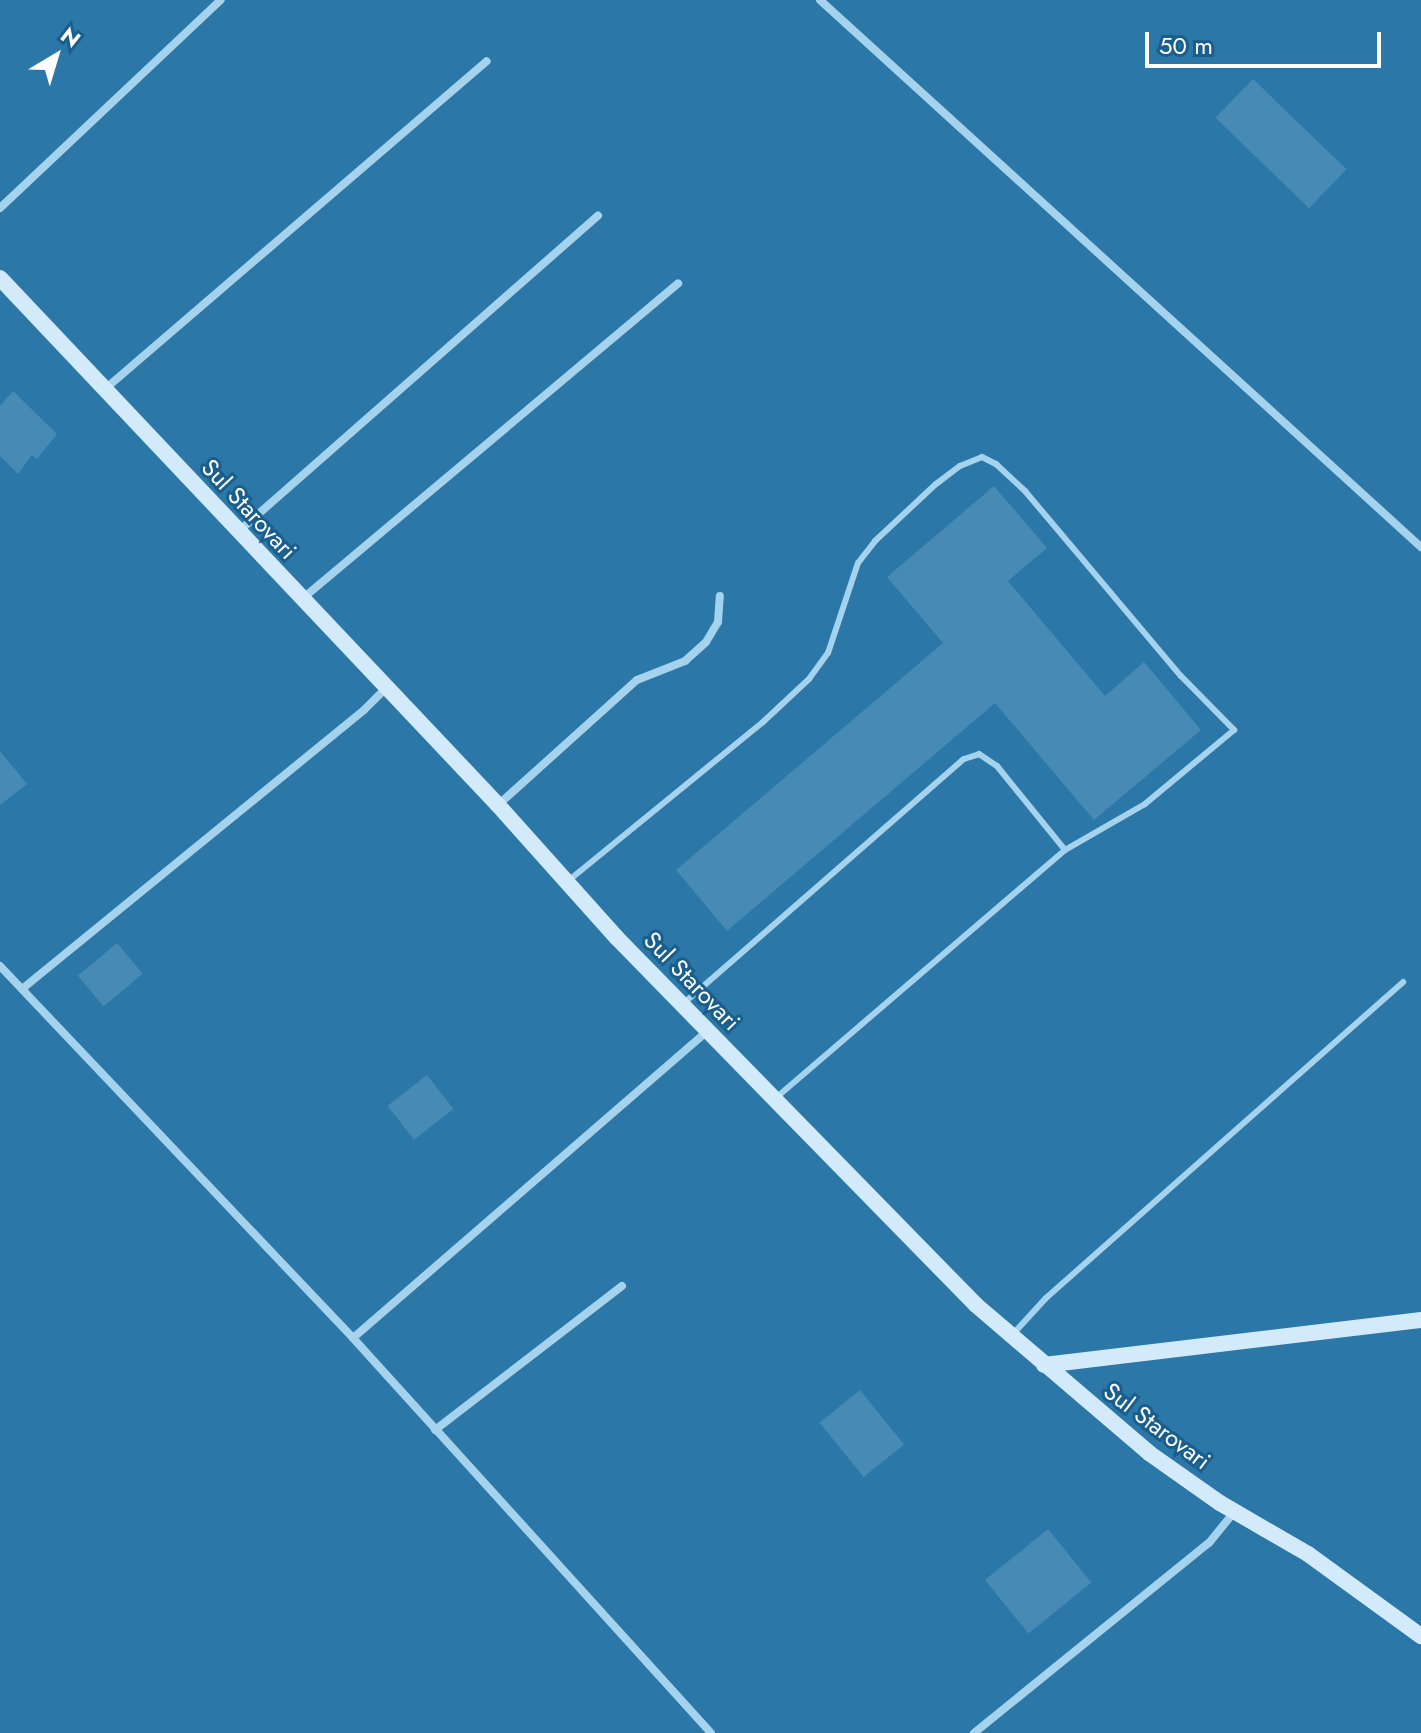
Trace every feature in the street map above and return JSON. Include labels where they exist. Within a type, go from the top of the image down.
[{"type":"main road","name":"Sul Starovari","points":[[0,278],[498,805],[681,1005],[1010,1336],[1149,1453],[1234,1512],[1308,1554],[1421,1636]]},
{"type":"main road","points":[[1044,1365],[1421,1320]]},
{"type":"street","points":[[0,208],[221,0]]},
{"type":"street","points":[[820,0],[1421,547]]},
{"type":"street","points":[[105,389],[487,61]]},
{"type":"street","points":[[239,532],[598,216]]},
{"type":"street","points":[[301,600],[678,283]]},
{"type":"street","points":[[498,805],[637,680],[685,661],[706,642],[718,622],[720,596]]},
{"type":"street","points":[[22,989],[364,710],[386,688]]},
{"type":"street","points":[[0,966],[353,1338],[711,1733]]},
{"type":"street","points":[[353,1338],[707,1031]]},
{"type":"street","points":[[435,1430],[622,1286]]},
{"type":"street","points":[[974,1733],[1209,1543],[1234,1512]]},
{"type":"lane","points":[[568,881],[763,722],[809,679],[828,653],[848,584],[866,552],[936,484],[960,466],[982,457],[996,464],[1025,491],[1181,676],[1234,730],[1145,804],[1065,850],[774,1100]]},
{"type":"lane","points":[[681,1005],[964,759],[979,754],[997,766],[1065,850]]},
{"type":"lane","points":[[1010,1336],[1046,1298],[1403,982]]},
{"type":"shaded area","points":[[0,0],[1421,0],[1421,1733],[0,1733]]},
{"type":"building","points":[[1253,79],[1347,169],[1309,208],[1215,118]]},
{"type":"building","points":[[13,391],[57,434],[37,459],[32,455],[18,474],[0,456],[0,406]]},
{"type":"building","points":[[994,486],[1047,548],[1008,581],[1105,696],[1144,662],[1201,730],[1094,820],[995,703],[727,931],[676,870],[943,643],[887,577]]},
{"type":"building","points":[[0,751],[27,784],[0,805]]},
{"type":"building","points":[[117,943],[143,974],[104,1006],[78,976]]},
{"type":"building","points":[[427,1075],[453,1109],[414,1140],[388,1106]]},
{"type":"building","points":[[860,1390],[904,1444],[864,1477],[820,1423]]},
{"type":"building","points":[[1048,1529],[1091,1583],[1028,1634],[985,1580]]}]
